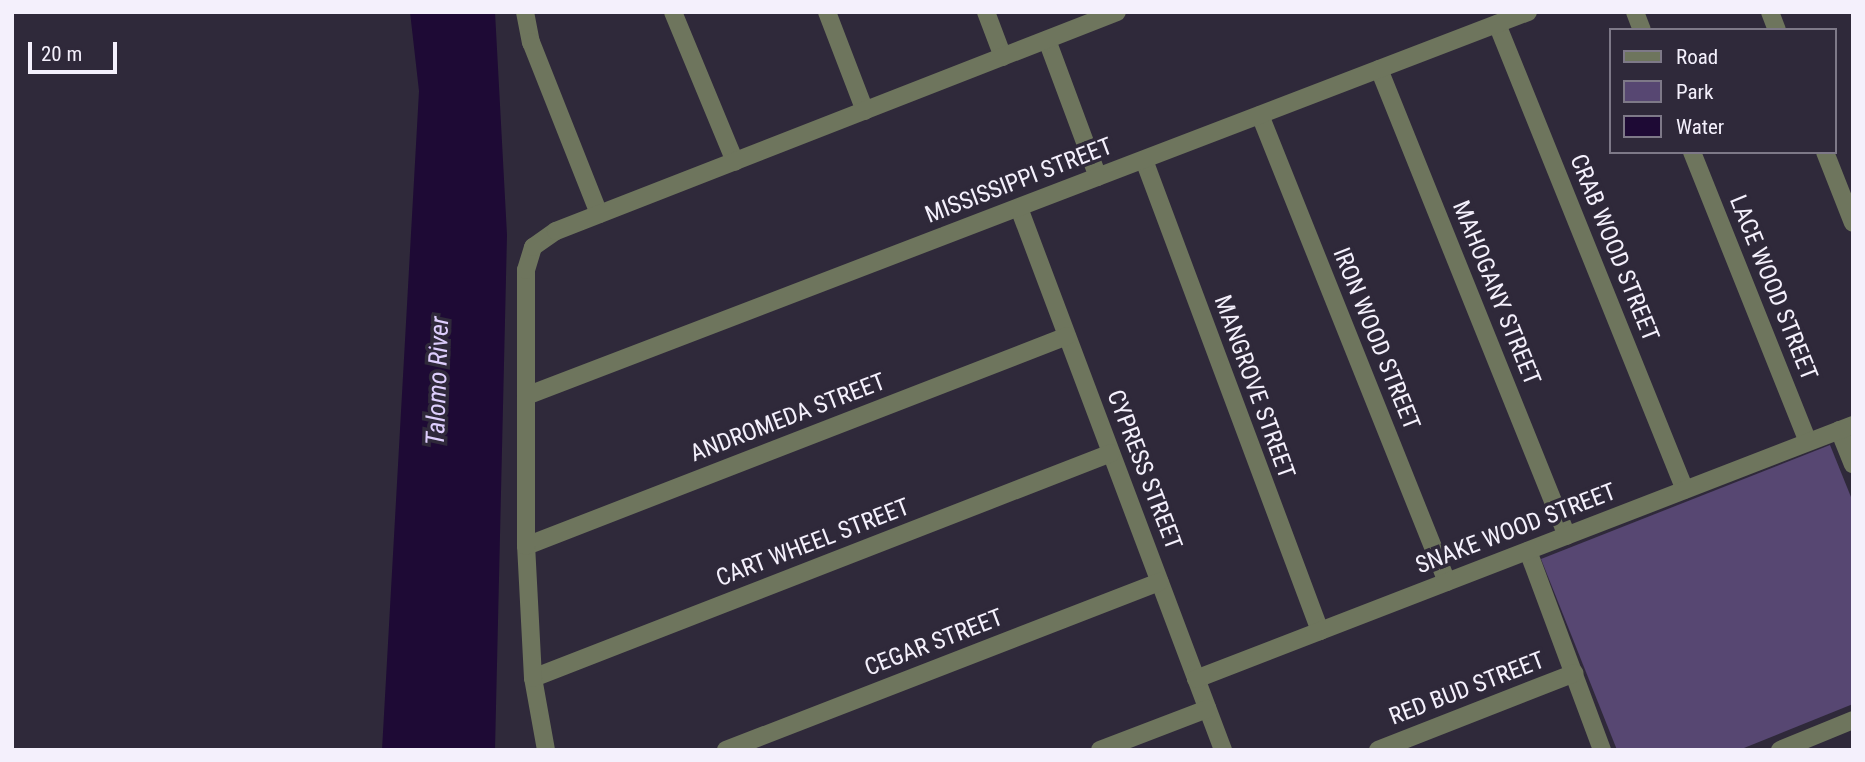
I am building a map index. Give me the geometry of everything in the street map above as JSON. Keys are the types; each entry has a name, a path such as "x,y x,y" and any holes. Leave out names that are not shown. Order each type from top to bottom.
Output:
{"street":[{"path":"525,12 531,42 599,214"},
{"path":"673,12 735,162"},
{"path":"827,12 865,111"},
{"path":"986,12 1003,57"},
{"path":"545,750 533,678 526,546 529,257 543,239 599,214 1116,12"},
{"name":"MISSISSIPPI STREET","path":"526,396 1528,12"},
{"name":"CRAB WOOD STREET","path":"1497,24 1685,490"},
{"path":"1048,40 1098,177"},
{"name":"MAHOGANY STREET","path":"1379,69 1567,536"},
{"name":"IRON WOOD STREET","path":"1260,115 1447,582"},
{"name":"LACE WOOD STREET","path":"1693,154 1808,442"},
{"path":"1826,154 1853,223"},
{"name":"MANGROVE STREET","path":"1144,160 1320,631"},
{"name":"CYPRESS STREET","path":"1019,208 1223,750"},
{"name":"ANDROMEDA STREET","path":"526,546 1067,336"},
{"path":"1846,428 1853,464"},
{"name":"SNAKE WOOD STREET","path":"1196,679 1846,428"},
{"name":"CART WHEEL STREET","path":"533,678 1111,453"},
{"path":"1528,551 1602,750"},
{"name":"CEGAR STREET","path":"726,750 1160,582"},
{"name":"RED BUD STREET","path":"1378,750 1574,673"},
{"path":"1100,750 1207,709"},
{"path":"1787,749 1853,720"}],"green space":[{"path":"1830,445 1853,502 1853,704 1739,750 1617,750 1541,559"}],"water":[{"name":"Talomo River","path":"410,12 495,12 507,235 495,750 382,750 419,91"}]}
